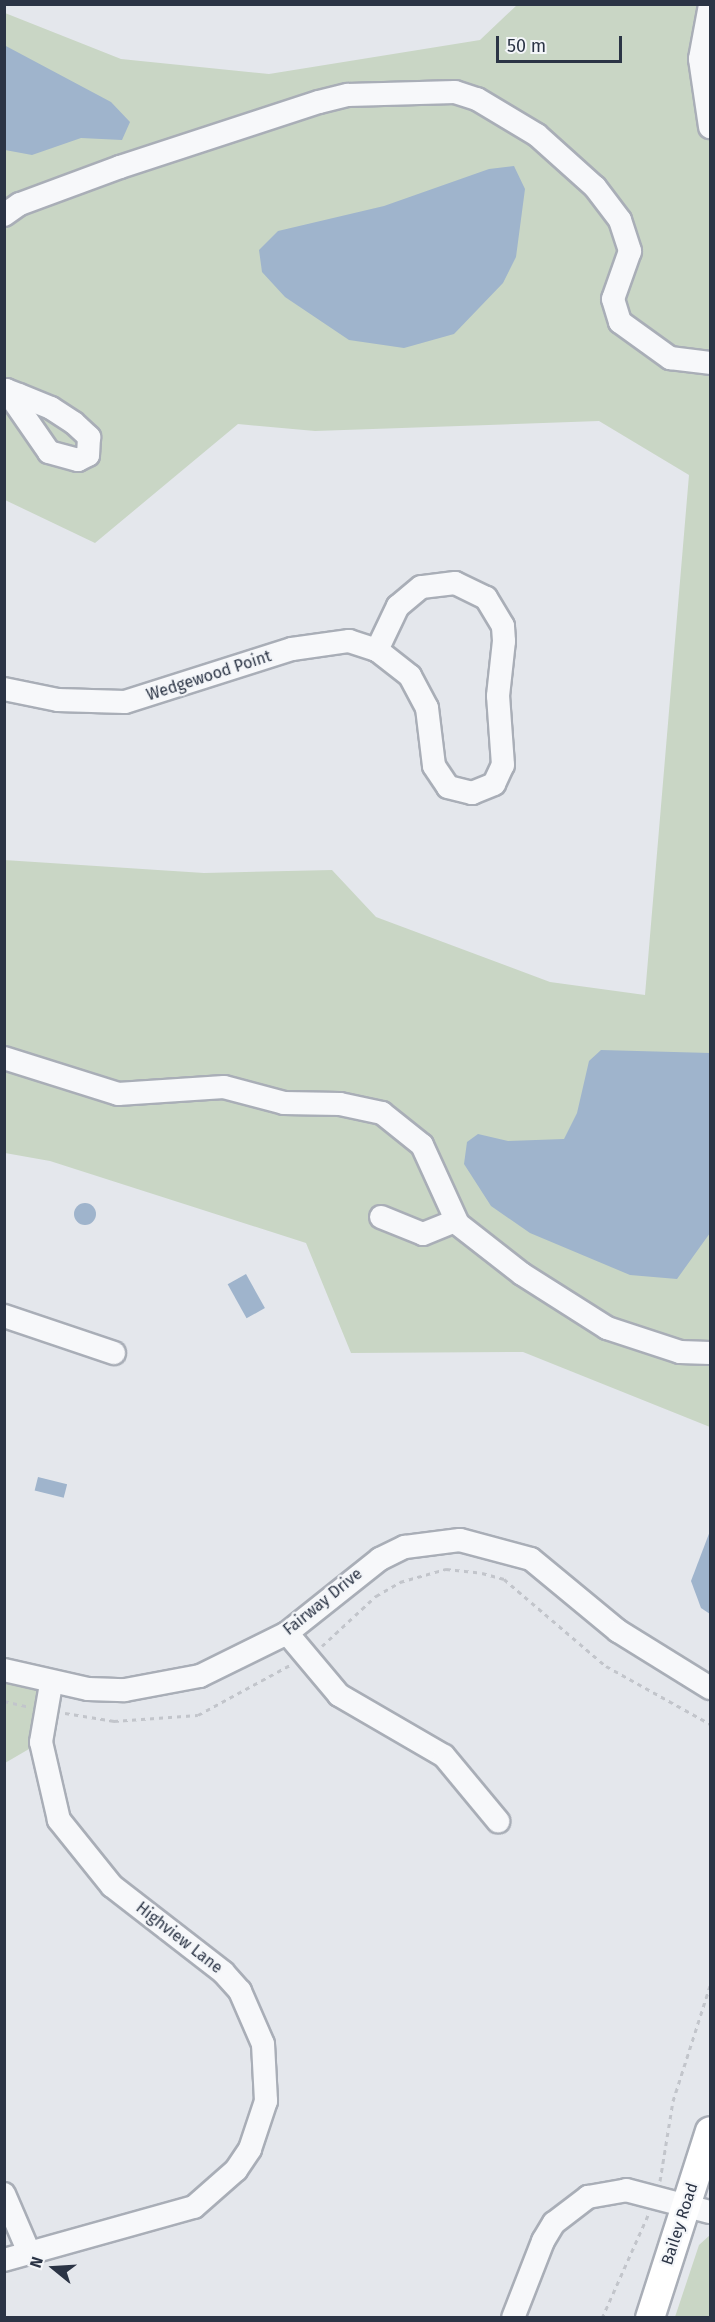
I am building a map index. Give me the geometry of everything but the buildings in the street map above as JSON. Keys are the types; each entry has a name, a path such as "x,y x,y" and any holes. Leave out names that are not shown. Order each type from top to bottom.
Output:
{"main road":[{"name":"Bailey Road","path":"650,2318 698,2208 711,2131"}],"street":[{"path":"711,5 700,59 711,128"},
{"path":"4,215 20,204 120,167 319,102 348,95 455,92 477,99 537,135 595,187 620,220 630,250 613,299 620,322 670,358 711,363"},
{"name":"Wedgewood Point","path":"4,689 58,700 125,702 311,645 349,641 377,650 410,676 420,692 439,778 448,787 472,793 494,784 503,765 498,696 504,641 503,626 486,598 454,583 421,587 398,606 377,650"},
{"path":"4,1058 110,1093 224,1087 284,1102 340,1104 381,1113 422,1145 456,1221 522,1274 607,1328 680,1352 711,1353"},
{"path":"381,1217 423,1234 456,1221"},
{"path":"4,1316 114,1353"},
{"name":"Fairway Drive","path":"4,1670 51,1684 125,1690 160,1686 231,1665 287,1633 356,1573 388,1555 433,1541 484,1542 555,1574 618,1631 711,1688"},
{"path":"287,1633 339,1695 444,1756 498,1821"},
{"name":"Highview Lane","path":"4,2260 28,2250 194,2207 218,2190 250,2149 267,2084 263,2044 240,1991 97,1872 58,1820 41,1742 51,1684"},
{"path":"513,2318 543,2241 572,2208 588,2197 626,2190 698,2208"},
{"path":"4,2194 28,2250"}],"path":[{"path":"319,1648 376,1596 399,1582 446,1569 482,1573 504,1579 606,1666 711,1724"},
{"path":"64,1713 114,1721 198,1714 289,1666"},
{"path":"4,1701 27,1707"},
{"path":"662,2171 673,2101 711,1986"},
{"path":"603,2318 648,2215"}],"green space":[{"path":"517,5 710,5 710,1427 523,1352 351,1353 306,1243 50,1161 5,1153 4,860 204,873 332,870 376,917 550,982 645,995 689,475 599,421 315,431 238,424 95,543 5,500 5,13 121,59 269,74 480,40"},
{"path":"5,1670 51,1684 41,1742 5,1763"},
{"path":"710,2235 710,2317 675,2317 699,2245"}],"water":[{"path":"4,45 111,102 130,122 122,140 81,138 32,155 5,150"},
{"path":"514,166 525,189 516,257 503,283 454,334 404,348 349,340 285,297 262,272 259,250 278,231 384,206 489,169"},
{"path":"601,1050 710,1053 710,1233 677,1279 630,1275 530,1233 491,1206 464,1164 467,1142 478,1134 508,1141 564,1139 577,1113 589,1061"},
{"path":"85,1203 93,1206 96,1214 93,1222 85,1225 77,1222 74,1214 77,1206"},
{"path":"246,1274 265,1308 247,1318 228,1284"},
{"path":"38,1477 67,1484 64,1498 35,1491"},
{"path":"710,1531 710,1614 701,1608 691,1581"}]}
